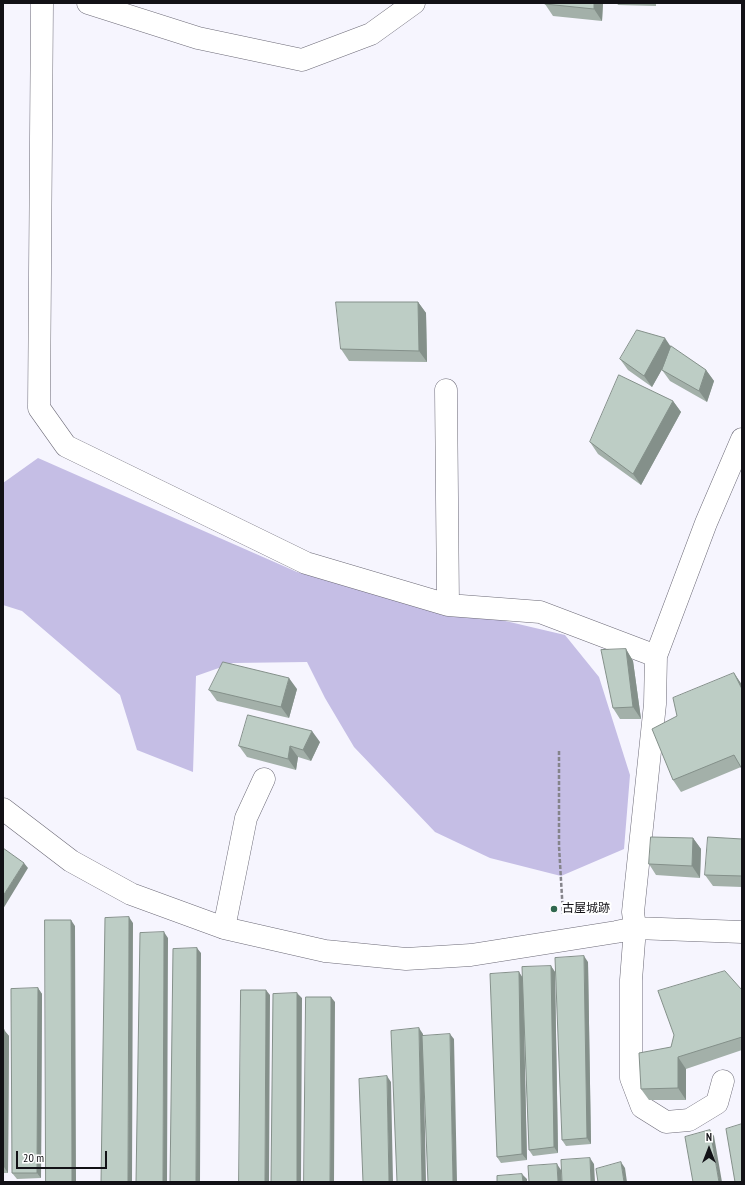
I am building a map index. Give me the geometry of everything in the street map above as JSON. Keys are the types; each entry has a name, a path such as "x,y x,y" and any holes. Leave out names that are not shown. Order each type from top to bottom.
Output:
{"street":[{"path":"42,3 39,408 66,446 306,563 448,605 540,612 656,656"},
{"path":"88,3 198,38 302,60 371,34 412,3"},
{"path":"446,390 448,605"},
{"path":"723,1081 717,1103 689,1120 666,1122 642,1107 630,1078 630,980 635,928 633,912 655,704 656,656 706,524 742,439"},
{"path":"224,928 246,818 264,779"},
{"path":"3,809 71,861 131,894 224,928 325,951 406,959 471,955 635,928 742,932"}],"path":[{"path":"559,751 559,846 565,940"}],"shaded area":[{"path":"38,458 297,572 565,635 599,677 630,775 624,849 561,876 490,858 435,832 354,747 325,698 307,662 233,663 196,676 193,772 137,750 120,695 22,611 3,605 3,483"}],"building":[{"path":"594,3 594,9 545,4"},
{"path":"336,302 418,302 419,351 341,349"},
{"path":"637,330 665,338 644,376 620,359"},
{"path":"671,346 706,370 699,391 662,370"},
{"path":"619,375 673,401 633,474 590,442"},
{"path":"626,649 633,707 613,708 601,650"},
{"path":"223,662 289,678 281,707 209,690"},
{"path":"734,673 742,689 742,769 734,755 673,780 652,729 677,716 673,698"},
{"path":"248,715 312,731 303,750 290,746 288,759 239,746"},
{"path":"651,837 693,838 692,866 649,864"},
{"path":"708,837 742,839 742,876 705,875"},
{"path":"3,848 24,863 3,896"},
{"path":"129,917 128,1182 101,1182 105,918"},
{"path":"45,920 71,920 72,1182 46,1182"},
{"path":"164,932 163,1182 136,1182 140,933"},
{"path":"197,948 196,1182 170,1182 173,949"},
{"path":"584,956 587,1138 562,1140 555,958"},
{"path":"551,966 554,1147 529,1150 522,967"},
{"path":"725,971 741,989 742,988 742,1037 678,1057 678,1088 641,1089 639,1053 671,1047 674,1035 658,991"},
{"path":"519,972 522,1154 497,1157 490,974"},
{"path":"38,988 37,1173 12,1173 11,989"},
{"path":"241,990 266,990 265,1182 239,1182"},
{"path":"297,993 297,1182 271,1182 273,994"},
{"path":"306,997 331,997 330,1182 304,1182"},
{"path":"419,1028 422,1182 397,1182 391,1031"},
{"path":"4,1030 4,1167 3,1167 3,1031"},
{"path":"450,1034 453,1182 428,1182 422,1036"},
{"path":"387,1076 389,1182 363,1182 359,1079"},
{"path":"742,1124 742,1182 735,1182 726,1129"},
{"path":"710,1130 719,1182 693,1182 685,1137"},
{"path":"590,1158 591,1182 562,1182 561,1160"},
{"path":"621,1162 624,1182 598,1182 596,1169"},
{"path":"557,1164 558,1182 529,1182 528,1166"},
{"path":"522,1174 523,1182 497,1182 497,1176"}],"place":[{"name":"古屋城跡","path":"554,909"}]}
